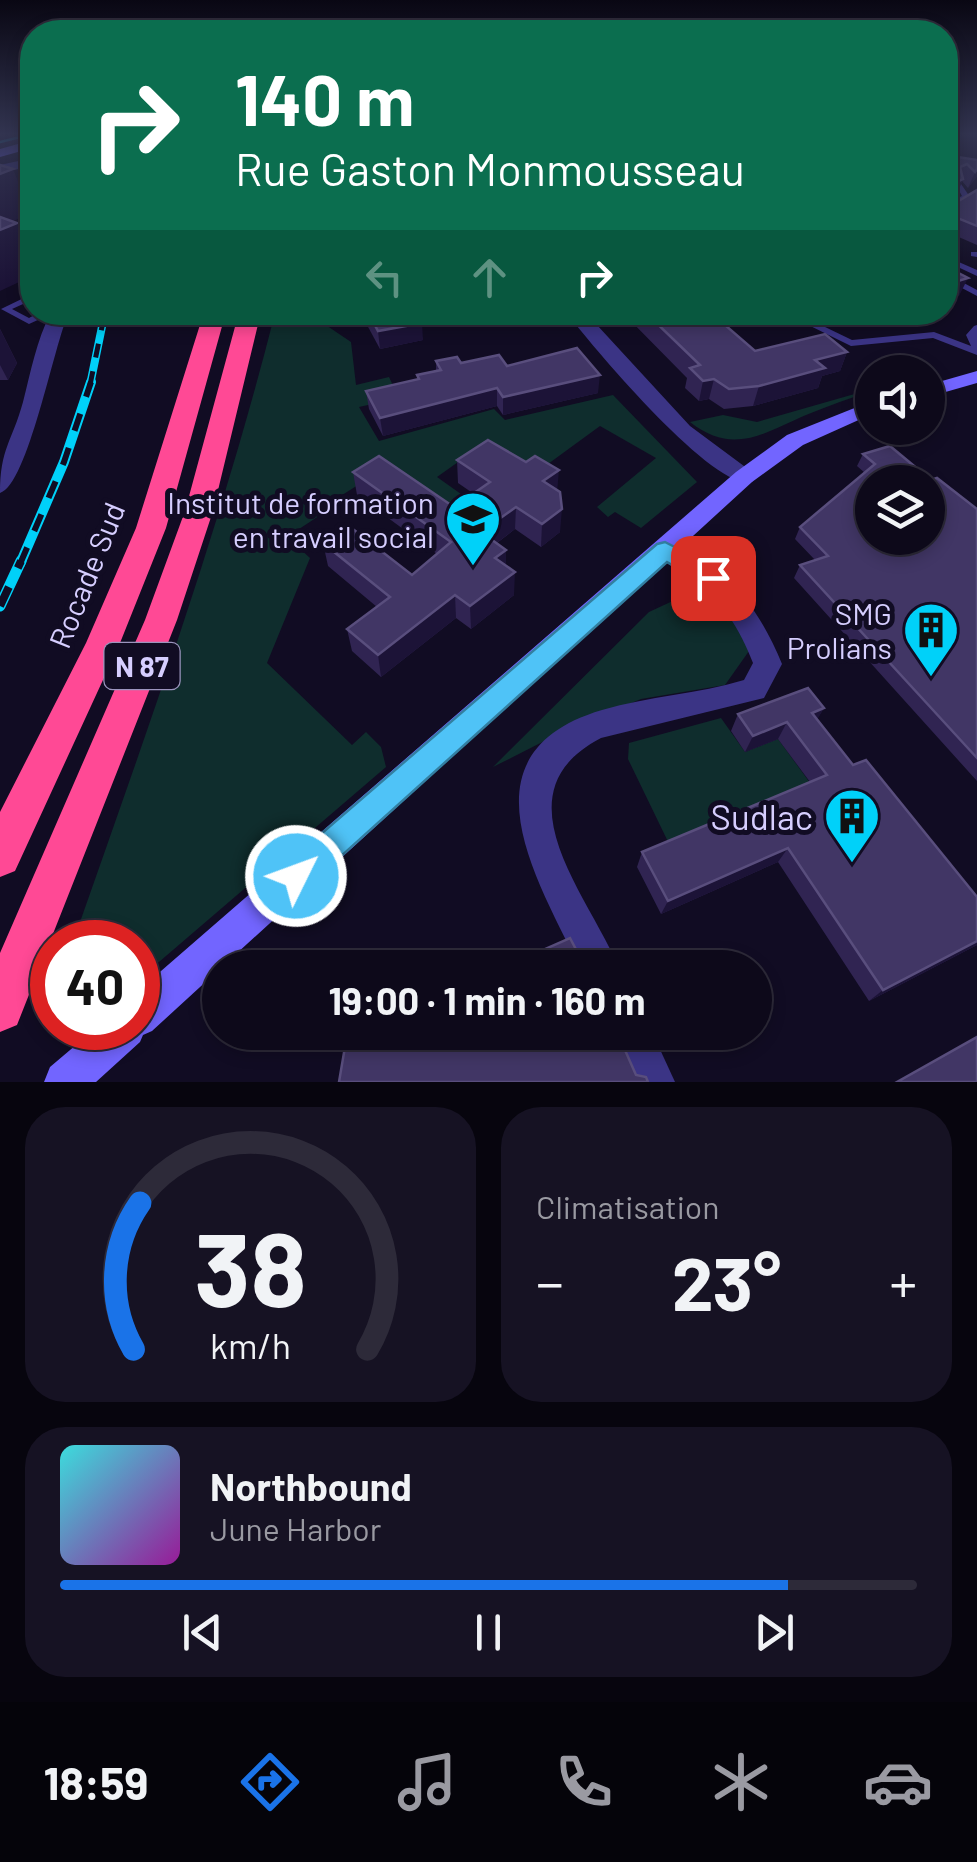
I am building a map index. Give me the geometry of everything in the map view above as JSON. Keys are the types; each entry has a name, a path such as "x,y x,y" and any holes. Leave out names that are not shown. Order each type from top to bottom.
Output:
{"highway":[{"name":"Rocade Sud","path":"2,852 103,643 151,528 211,325"},
{"name":"N 87","path":"0,1008 167,602 200,511 247,325"}],"street":[{"path":"0,486 32,407 46,338 53,325"},
{"path":"587,325 682,431 744,477"},
{"path":"945,387 977,378"},
{"path":"160,998 744,477 794,440 855,425"},
{"path":"592,950 545,851 534,804 542,770 566,740 600,724 718,701 754,688 768,664 754,625 725,573 665,550"},
{"path":"65,1082 101,1050"},
{"path":"639,1050 654,1082"}],"lane":[{"path":"958,201 966,197 959,185"},
{"path":"20,302 5,309 20,316"},
{"path":"813,325 851,343 934,335 977,351"},
{"path":"977,328 971,335 977,351"}],"green space":[{"path":"272,325 326,325 351,342 356,385 389,377 399,398 359,407 379,441 494,409 505,420 613,395 697,482 641,528 615,512 608,517 597,507 656,458 600,426 537,472 482,445 437,477 482,509 465,518 377,473 287,537 310,558 267,663 352,745 366,732 381,747 386,767 160,961 160,920 81,920 155,708 231,472"},
{"path":"855,394 748,438 720,438 690,422 723,415 757,422"},
{"path":"703,594 735,614 749,651 725,685 641,699 564,731 493,767 649,612 677,599"},
{"path":"721,718 745,752 778,739 816,791 673,852 628,759 629,743"}],"building":[{"path":"977,190 977,226 958,218 958,201"},
{"path":"0,217 17,223 0,230"},
{"path":"375,325 411,325 378,331"},
{"path":"658,325 725,325 755,351 825,334 847,352 815,360 825,368 759,386 729,389 714,379 703,381 690,368 700,365"},
{"path":"577,348 600,375 503,397 497,388 380,418 366,391 441,370 436,361 457,357 461,363 499,355 507,366"},
{"path":"488,440 526,462 535,456 559,470 543,481 560,492 562,509 542,524 516,507 481,532 506,550 495,558 515,572 470,606 455,595 378,655 347,629 390,597 323,543 349,526 412,575 451,542 353,472 379,456 454,507 490,482 457,460"},
{"name":"SMG Prolians","path":"890,446 913,465 874,465 863,454"},
{"name":"SMG Prolians","path":"855,481 855,555 945,555 945,484 977,509 977,758 800,565 828,556 800,527"},
{"name":"Sudlac","path":"808,688 824,708 812,713 853,765 866,760 977,897 977,941 883,990 788,848 668,901 642,852 827,775 787,722 753,736 738,714"},
{"path":"570,938 576,950 543,950"},
{"path":"977,1037 977,1082 897,1082"},
{"path":"344,1050 625,1050 636,1075 646,1077 648,1082 339,1082"}],"railway":[{"path":"90,385 102,325"},
{"path":"20,564 64,462 90,385"},
{"path":"0,606 21,561"}],"place":[{"name":"Institut de formation en travail social","path":"473,568"},
{"name":"SMG Prolians","path":"931,679"},
{"name":"Sudlac","path":"852,865"}],"route":[{"path":"296,876 665,550 713,578"}]}
